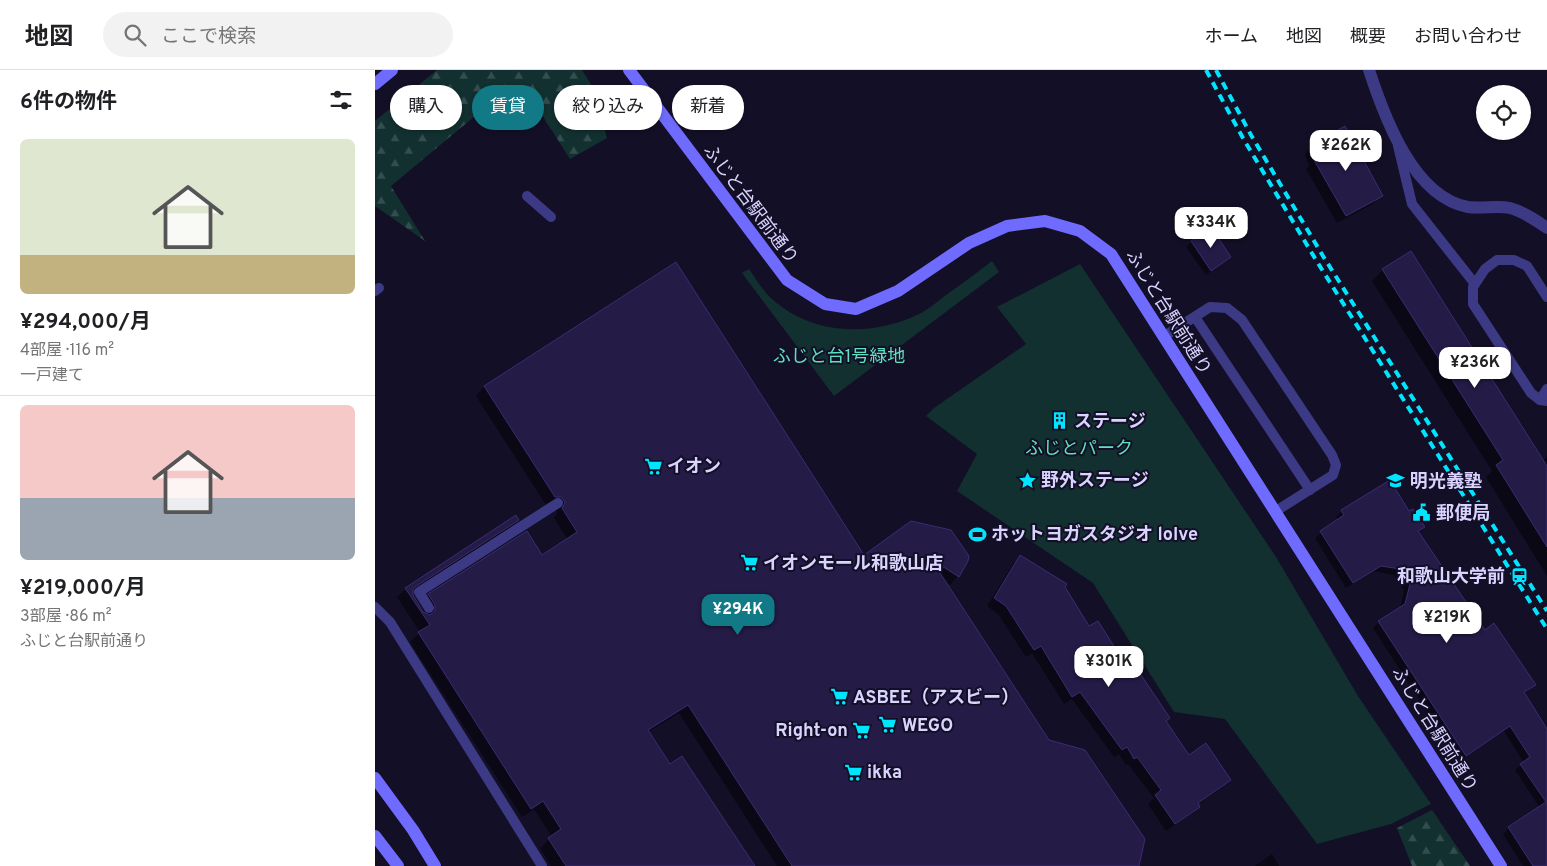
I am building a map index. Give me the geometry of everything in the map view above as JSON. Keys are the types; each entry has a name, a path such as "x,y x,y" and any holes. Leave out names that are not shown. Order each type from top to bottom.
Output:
{"street":[{"path":"375,84 392,70"},
{"name":"ふじと台駅前通り","path":"629,70 787,280 825,304 856,309 898,291 977,240 1007,226 1045,222 1079,231 1111,254 1501,866"},
{"path":"1369,70 1380,104 1396,140 1416,172 1435,190 1455,203 1469,207 1509,208 1532,218 1547,228"},
{"path":"375,778 413,830 435,866"},
{"path":"375,836 398,866"}],"lane":[{"path":"1396,140 1412,204 1475,284"},
{"path":"527,196 551,217"},
{"path":"1547,297 1527,266 1515,260 1497,260 1485,269 1473,287 1473,304 1531,393 1544,401 1547,389"},
{"path":"1163,337 1210,308 1227,308 1242,320 1332,455 1336,465 1333,475 1276,511"},
{"path":"1195,317 1310,490"},
{"path":"429,608 419,592 558,503"},
{"path":"375,607 389,622 542,866"}],"green space":[{"path":"437,70 582,70 591,85 554,85 554,130 605,130 607,138 570,159 544,118 544,85 472,85 472,118 462,127 462,85 419,85"},
{"path":"390,109 390,130 458,130 391,186 425,241 375,206 375,121"},
{"name":"ふじと台1号緑地","path":"992,261 999,272 834,396 742,273 749,269 772,299 788,311 806,320 844,329 864,329 903,321 921,313"},
{"name":"ふじとパーク","path":"1080,264 1276,557 1358,696 1431,804 1391,824 1317,844 1225,719 1174,712 1093,583 957,491 977,454 926,416 934,408 1026,344 997,307"},
{"path":"1432,810 1470,866 1412,866 1397,828"}],"building":[{"path":"1345,126 1383,196 1346,216 1314,160 1317,158 1312,145"},
{"path":"1211,227 1231,257 1211,271 1191,241"},
{"path":"1411,251 1547,466 1547,547 1496,465 1503,460 1382,269"},
{"name":"イオンモール和歌山店","path":"676,262 864,555 911,521 951,530 969,556 959,577 931,559 1049,740 1085,750 1145,839 1139,866 792,866 688,705 648,730 670,764 682,756 755,866 566,866 548,838 561,829 543,801 531,809 418,632 430,625 405,588 516,515 519,520 413,589 413,595 423,612 430,615 435,611 435,605 428,594 527,531 542,555 577,532 562,508 565,503 563,499 555,497 484,386"},
{"path":"1390,480 1409,511 1413,509 1425,527 1418,531 1485,630 1494,623 1536,685 1524,692 1547,729 1547,866 1533,866 1508,827 1546,802 1520,764 1530,757 1510,726 1466,756 1378,621 1405,604 1410,584 1400,569 1381,566 1353,583 1320,531 1344,515 1341,510"},
{"path":"1020,555 1067,584 1065,587 1089,626 1098,621 1131,673 1137,669 1170,718 1166,721 1189,755 1206,743 1231,780 1198,803 1200,807 1175,824 1155,795 1161,790 1137,757 1134,759 1127,747 1122,750 1080,692 1072,697 1041,646 1034,650 1006,606 994,598"}],"railway":[{"path":"1206,70 1244,140 1316,260 1547,629"},
{"path":"1216,70 1251,135 1323,256 1547,611"}],"place":[{"name":"ステージ","path":"1060,421"},
{"name":"イオン","path":"653,466"},
{"name":"野外ステージ","path":"1027,480"},
{"name":"明光義塾","path":"1396,481"},
{"name":"郵便局","path":"1422,513"},
{"name":"ホットヨガスタジオ loIve","path":"977,534"},
{"name":"イオンモール和歌山店","path":"749,563"},
{"name":"和歌山大学前","path":"1519,576"},
{"name":"ASBEE（アスビー）","path":"839,697"},
{"name":"WEGO","path":"888,725"},
{"name":"Right-on","path":"862,730"},
{"name":"ikka","path":"853,772"}]}
